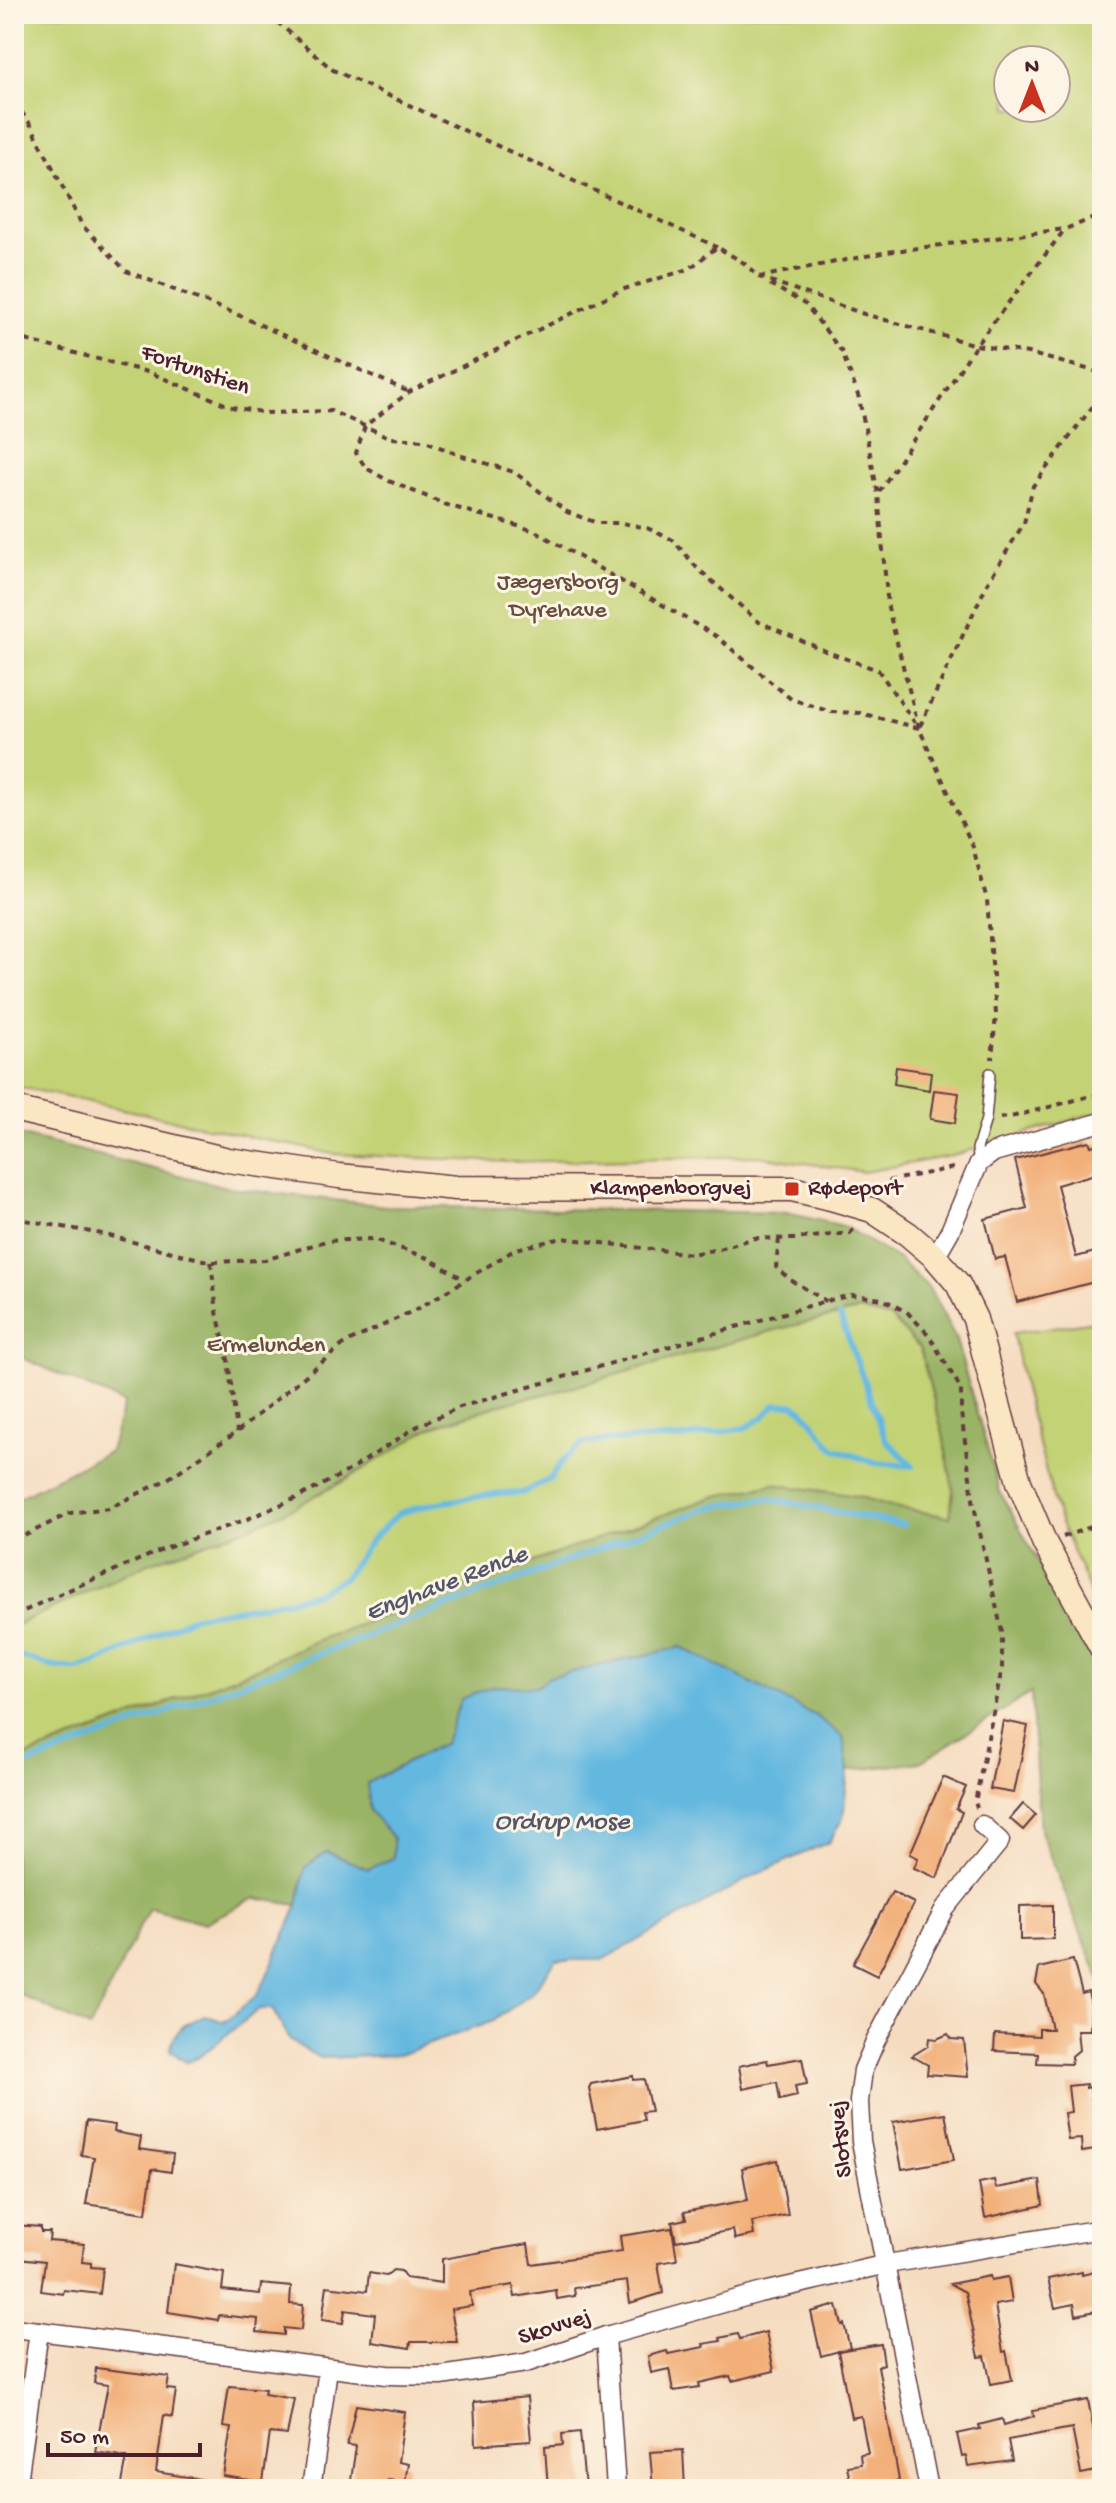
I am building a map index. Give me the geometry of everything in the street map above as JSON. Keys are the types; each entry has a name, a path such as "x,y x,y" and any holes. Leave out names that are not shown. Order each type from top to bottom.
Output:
{"street":[{"name":"Klampenborgvej","path":"14,1109 228,1160 339,1176 456,1188 792,1189 872,1210 935,1257 958,1284 975,1319 1019,1482 1045,1544 1102,1648"},
{"path":"935,1257 950,1231 979,1163 994,1152 1102,1122"},
{"name":"Slotsvej","path":"929,2489 861,2141 859,2101 863,2070 876,2040 945,1909 1000,1841 982,1825"},
{"name":"Skovvej","path":"14,2328 328,2369 441,2376 526,2363 606,2336 759,2293 887,2264 1102,2229"},
{"path":"17,2489 39,2331"},
{"path":"606,2336 616,2489"},
{"path":"311,2489 328,2369"}],"lane":[{"path":"979,1163 977,1149 986,1119 990,1073"}],"path":[{"path":"268,14 333,70 717,247 806,305 842,352 859,398 878,494 888,608 919,728 973,847 987,900 996,1014 990,1073"},
{"path":"14,102 31,125 82,225 126,271 236,314 409,392"},
{"path":"759,277 887,252 1065,229 1102,215"},
{"path":"878,494 976,345 1065,229"},
{"path":"717,247 689,269 621,290 409,392 365,426 356,453 366,468 389,481 447,505 535,531 716,636 791,699 831,712 860,713 919,728"},
{"path":"759,277 864,314 976,345 1028,353 1102,373"},
{"name":"Fortunstien","path":"14,337 151,373 232,407 267,413 331,411 391,438 423,440 514,472 567,512 597,523 622,523 647,528 673,540 697,568 759,622 878,670 919,728"},
{"path":"919,728 988,582 1024,523 1033,486 1096,402 1102,389"},
{"path":"986,1119 1015,1116 1102,1093"},
{"path":"14,1541 70,1513 109,1508 166,1480 237,1432 344,1344 419,1308 516,1249 562,1238 691,1254 754,1238 850,1233 872,1210 888,1181 979,1163"},
{"path":"14,1218 102,1234 211,1262 265,1260 326,1241 374,1239 428,1258 465,1280"},
{"path":"779,1239 776,1267 789,1279 826,1301"},
{"path":"211,1262 237,1432"},
{"path":"14,1616 164,1549 301,1496 350,1470 418,1426 460,1407 826,1301 852,1295 883,1299 908,1313 928,1334 961,1389 961,1413 974,1506 1002,1632 1002,1668 975,1802 982,1825"},
{"path":"1045,1544 1102,1523"}],"green space":[{"name":"Jægersborg Dyrehave","path":"14,14 1102,14 1102,1111 951,1156 864,1172 758,1156 507,1162 333,1154 14,1086"},
{"name":"Ermelunden","path":"14,1134 230,1188 385,1206 787,1213 843,1226 898,1259 929,1288 955,1337 1000,1492 1102,1674 1102,1985 1040,1831 1031,1693 920,1762 848,1771 843,1737 681,1647 549,1677 536,1687 461,1699 445,1743 367,1783 370,1811 393,1838 394,1858 368,1870 305,1867 298,1905 254,1898 205,1923 149,1908 90,2028 14,1992 14,1761 250,1671 317,1640 713,1497 773,1484 857,1496 894,1507 950,1517 953,1490 943,1434 920,1349 891,1318 859,1310 505,1403 429,1428 295,1507 245,1529 146,1564 14,1626 14,1500 110,1451 124,1403 14,1354"},
{"path":"859,1310 891,1318 920,1349 943,1434 953,1490 950,1518 857,1496 773,1484 713,1497 317,1640 250,1671 14,1761 14,1626 146,1564 245,1529 339,1484 429,1428 505,1403"},
{"path":"1102,1320 1102,1621 1058,1516 1024,1389 1013,1333"}],"water":[{"name":"Ordrup Mose","path":"681,1647 816,1716 843,1737 848,1771 843,1818 829,1842 755,1875 602,1960 556,1960 532,1993 493,2021 399,2055 320,2058 292,2042 272,2009 259,2009 199,2057 186,2062 170,2050 178,2031 187,2024 205,2015 224,2022 257,1995 298,1905 305,1867 327,1852 368,1869 393,1858 393,1838 370,1811 367,1783 445,1743 461,1699 493,1686 536,1687 549,1677"}],"building":[{"path":"896,1067 931,1072 929,1090 894,1084"},
{"path":"934,1090 959,1093 955,1123 930,1119"},
{"path":"1089,1141 1091,1146 1102,1143 1102,1172 1057,1185 1076,1257 1095,1252 1102,1280 1017,1302 1005,1257 995,1259 985,1219 1027,1208 1015,1160"},
{"path":"1003,1721 1028,1726 1014,1793 990,1789"},
{"path":"943,1777 966,1787 956,1809 962,1812 937,1878 914,1868 918,1858 910,1854"},
{"path":"1023,1804 1036,1815 1023,1830 1010,1819"},
{"path":"892,1892 914,1903 877,1976 853,1964"},
{"path":"1053,1905 1053,1939 1020,1940 1020,1906"},
{"path":"1073,1960 1082,1994 1088,1992 1091,2004 1090,2030 1077,2030 1079,2050 1072,2056 1071,2064 1037,2063 1038,2053 994,2051 995,2034 1039,2036 1039,2029 1052,2029 1044,1994 1036,1984 1039,1968"},
{"path":"948,2034 952,2039 964,2040 968,2077 927,2074 928,2065 912,2056 928,2046 929,2038 937,2039"},
{"path":"802,2058 807,2084 795,2086 797,2096 780,2100 777,2082 743,2089 739,2066 767,2060 768,2064"},
{"path":"633,2076 633,2080 644,2079 651,2111 642,2112 644,2120 597,2129 589,2088 591,2084"},
{"path":"1086,2084 1086,2088 1090,2087 1093,2110 1101,2109 1102,2149 1082,2152 1081,2139 1068,2140 1064,2113 1071,2112 1068,2086"},
{"path":"945,2113 954,2160 902,2169 893,2122"},
{"path":"86,2121 115,2125 114,2132 141,2137 139,2149 173,2154 171,2172 152,2169 146,2213 86,2204 94,2157 81,2155"},
{"path":"778,2160 788,2215 752,2222 754,2235 735,2239 733,2230 676,2241 672,2222 686,2219 684,2212 748,2200 742,2168"},
{"path":"994,2180 996,2188 1040,2180 1043,2205 985,2218 979,2183"},
{"path":"14,2225 41,2227 41,2232 50,2232 49,2241 84,2244 82,2262 103,2268 100,2294 41,2291 45,2261 19,2258 19,2254 14,2254"},
{"path":"672,2228 677,2260 658,2263 663,2293 630,2303 627,2281 574,2288 575,2296 557,2299 556,2290 515,2297 513,2285 470,2292 472,2306 451,2309 457,2342 411,2342 410,2348 372,2342 375,2314 345,2310 343,2323 322,2320 327,2286 367,2291 369,2273 386,2276 393,2270 401,2271 406,2278 442,2283 442,2259 528,2244 531,2264 622,2251 620,2236"},
{"path":"174,2264 224,2273 222,2290 260,2294 261,2284 291,2287 290,2304 303,2305 301,2330 284,2328 284,2335 257,2332 258,2319 219,2315 218,2320 168,2312"},
{"path":"1102,2270 1102,2295 1098,2296 1101,2310 1076,2315 1074,2304 1055,2308 1048,2279"},
{"path":"990,2276 991,2280 1008,2277 1012,2302 995,2305 1003,2352 1006,2351 1012,2380 991,2384 985,2356 979,2357 965,2292 950,2284"},
{"path":"837,2305 850,2348 821,2356 811,2312"},
{"path":"766,2332 774,2371 732,2381 730,2376 699,2383 700,2387 673,2391 669,2369 651,2373 648,2356 704,2347 703,2344 738,2334 740,2339"},
{"path":"881,2344 884,2364 878,2366 899,2480 896,2481 898,2489 867,2489 866,2484 851,2486 847,2466 861,2464 860,2454 868,2453 861,2416 851,2418 838,2351"},
{"path":"96,2368 169,2377 167,2389 176,2390 172,2417 164,2415 156,2472 206,2480 205,2489 121,2489 127,2457 95,2452 108,2385 94,2383"},
{"path":"229,2386 265,2389 264,2394 294,2399 287,2435 270,2433 263,2482 223,2476 231,2428 223,2427"},
{"path":"527,2397 531,2441 476,2445 474,2402"},
{"path":"1088,2400 1101,2470 1081,2474 1072,2428 1008,2440 1012,2461 968,2467 966,2456 962,2457 957,2434 980,2429 979,2425 1002,2419 1004,2425 1034,2416 1033,2410"},
{"path":"356,2405 405,2412 398,2462 408,2464 405,2482 388,2480 387,2489 350,2487 356,2446 347,2445"},
{"path":"580,2432 585,2488 548,2489 545,2447 563,2445 562,2434"},
{"path":"683,2450 685,2489 653,2489 650,2452"}],"waterway":[{"path":"840,1316 886,1440 912,1465"},
{"path":"14,1654 49,1666 76,1669 100,1661 195,1616 286,1601 319,1592 344,1578 372,1539 399,1513 432,1504 494,1494 522,1493 550,1479 564,1459 583,1443 681,1438 745,1428 762,1418 775,1405 793,1404 803,1410 833,1448 875,1463 913,1466"},
{"name":"Enghave Rende","path":"14,1769 710,1507 766,1498 903,1525"}],"place":[{"name":"Rødeport","path":"792,1189"}]}
